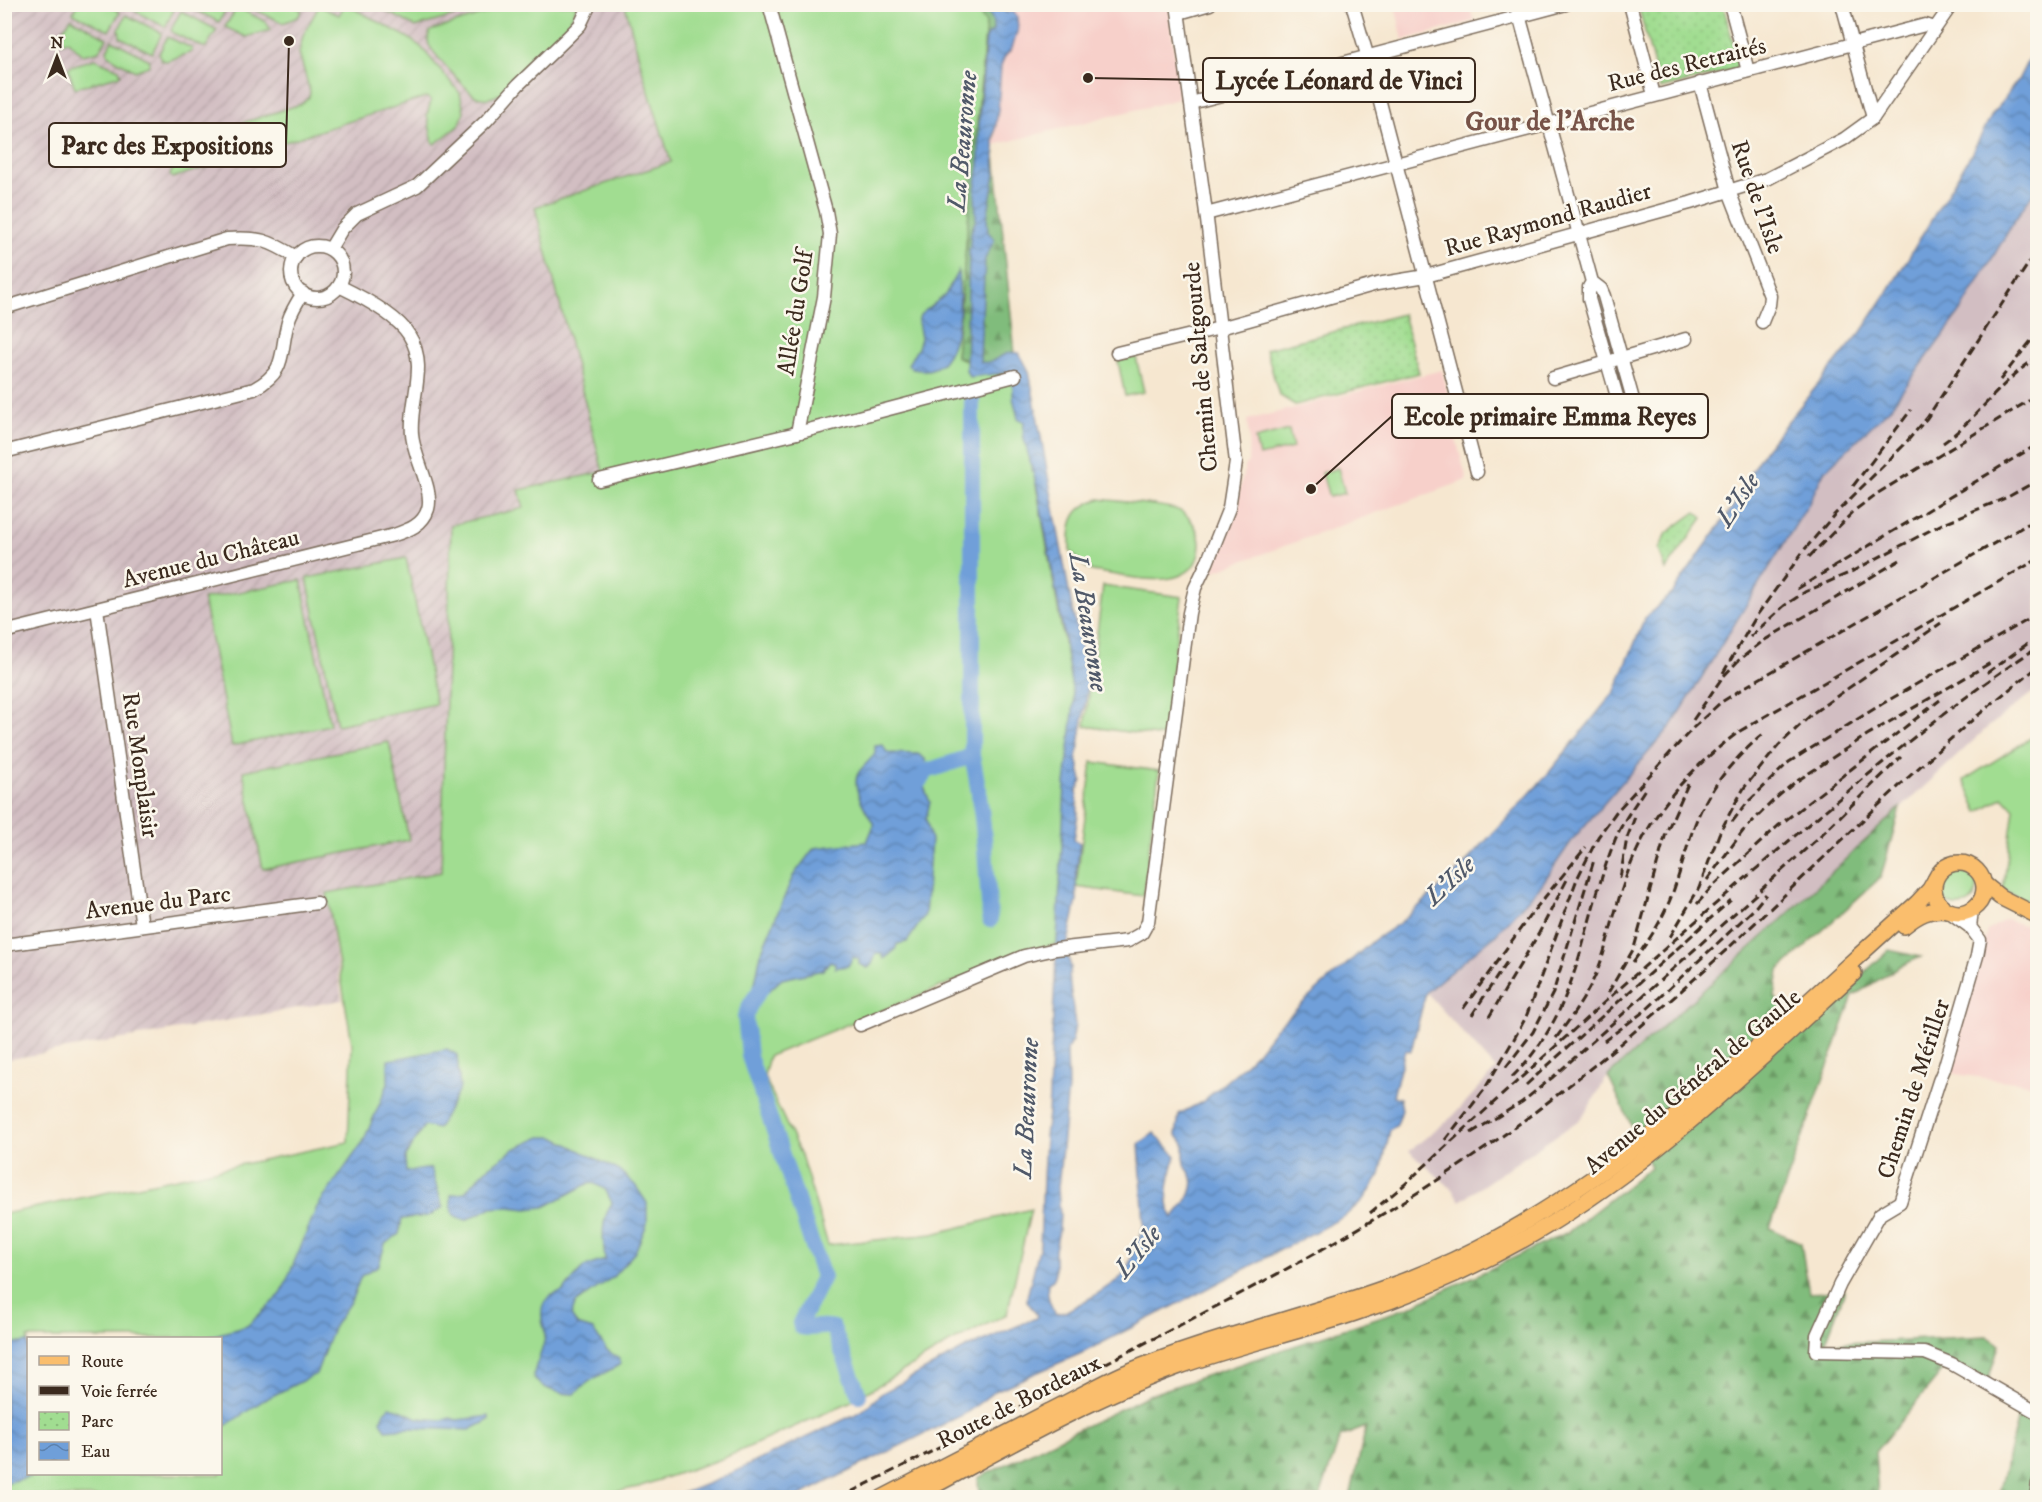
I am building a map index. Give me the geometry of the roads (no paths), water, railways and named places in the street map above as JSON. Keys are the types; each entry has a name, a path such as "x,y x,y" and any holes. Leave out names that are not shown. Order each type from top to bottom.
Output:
{"main road":[{"name":"Avenue du Général de Gaulle","path":"1180,1360 1408,1280 1471,1252 1561,1200 1627,1155 1712,1085 1917,903 1944,868 1950,864 1963,863 1975,868 1984,884 2000,897 2037,916"},
{"path":"1935,880 1935,898 1948,911"},
{"path":"1975,907 1983,897 1984,884"},
{"name":"Avenue du Général de Gaulle","path":"1180,1360 1357,1313 1420,1289 1535,1233 1611,1184 1698,1114 1917,916 1929,910 1965,913 1975,907 1990,906 2037,916"},
{"name":"Route de Bordeaux","path":"882,1497 1124,1373 1180,1360"},
{"name":"Route de Bordeaux","path":"911,1497 1180,1360"}],"street":[{"path":"486,121 518,85 580,25 590,4"},
{"path":"330,249 342,230 357,214 417,186 508,103 581,36 590,23 597,4"},
{"name":"Allée du Golf","path":"769,4 826,211 830,234 824,297 797,433"},
{"path":"1178,9 1210,4"},
{"path":"1352,4 1477,472"},
{"path":"1191,104 1367,57 1518,11 1566,4"},
{"path":"1630,4 1654,95"},
{"path":"1730,4 1748,71"},
{"path":"1842,4 1873,117"},
{"name":"Rue Raymond Raudier","path":"1117,353 1220,328 1377,284 1426,276 1767,179 1844,139 1873,117 1952,4"},
{"name":"Chemin de Saltgourde","path":"860,1025 1024,956 1056,949 1128,941 1142,933 1148,922 1189,613 1195,588 1228,508 1236,462 1178,9"},
{"path":"1518,11 1592,282 1601,289 1604,296 1634,403 1620,407 1589,301 1588,287 1592,282"},
{"name":"Rue des Retraités","path":"1206,214 1925,25 1935,28"},
{"name":"Rue de l'Isle","path":"1700,83 1729,191 1770,296 1762,322"},
{"path":"4,308 227,240 254,238 272,243 296,257"},
{"path":"315,246 330,249 337,255 343,270 339,286 333,292 319,297 303,293 293,281 291,273 296,257 315,246"},
{"name":"Avenue du Château","path":"4,632 394,535 417,525 424,518 429,497 412,436 411,424 417,382 416,350 409,335 399,323 339,286"},
{"path":"4,452 254,389 268,381 277,369 283,356 288,322 303,293"},
{"path":"1589,301 1594,304 1602,302 1604,296"},
{"path":"1553,378 1686,339"},
{"path":"599,480 797,433 1015,376"},
{"name":"Rue Monplaisir","path":"97,609 142,926"},
{"name":"Avenue du Parc","path":"4,945 317,903"},
{"name":"Chemin de Mériller","path":"1975,907 1970,919 1971,927 1980,940 1977,956 1944,1070 1900,1202 1880,1214 1851,1264 1817,1335 1816,1351 1925,1353 1952,1364 2037,1413"},
{"path":"1948,911 1971,927"},
{"path":"2036,1497 2037,1483"}],"water":[{"name":"L'Isle","path":"977,5 1002,5 1006,13 1013,11 1017,17 1018,29 1012,48 1001,66 994,137 995,174 987,218 988,232 995,239 985,259 980,357 981,362 986,362 1007,354 1019,353 1029,371 1073,613 1088,677 1077,758 1082,781 1077,791 1078,814 1074,840 1080,843 1076,876 1077,901 1066,951 1071,967 1069,977 1075,1025 1072,1041 1067,1049 1068,1088 1058,1188 1060,1215 1055,1250 1055,1276 1047,1287 1049,1299 1056,1314 1065,1312 1094,1296 1119,1279 1127,1269 1144,1225 1139,1144 1154,1133 1176,1156 1168,1195 1168,1204 1173,1218 1188,1198 1193,1181 1184,1161 1184,1143 1176,1135 1179,1114 1202,1102 1237,1072 1258,1051 1275,1029 1306,1000 1374,940 1401,922 1455,874 1546,776 1615,691 1645,618 1673,592 1734,505 1745,481 1766,448 1861,332 1970,156 1992,115 2018,80 2037,42 2037,187 1961,311 1889,409 1824,472 1809,503 1673,724 1573,839 1542,884 1494,936 1426,992 1411,1051 1405,1050 1393,1096 1400,1098 1402,1110 1397,1125 1390,1130 1380,1175 1365,1198 1345,1216 1205,1290 1084,1352 995,1391 966,1413 797,1497 671,1498 719,1479 862,1411 882,1393 964,1349 1036,1318 1037,1315 1027,1301 1027,1297 1040,1245 1065,785 1074,702 1037,487 1023,435 1024,422 1018,418 1013,398 1013,378 1004,373 969,377 966,370 969,255 971,232 976,219 975,190 979,165 979,122 986,36 993,31 990,15"},
{"path":"958,271 959,318 949,353 943,362 932,369 912,369 908,364 921,338 918,322 920,315 945,295"},
{"path":"883,745 887,753 918,754 925,759 927,771 924,787 930,802 926,819 931,840 925,915 907,942 897,944 895,950 884,959 882,954 876,954 868,968 859,964 859,959 853,957 848,966 835,968 835,963 830,961 823,970 782,979 756,1002 751,1003 761,953 793,876 814,848 867,842 874,825 860,799 856,778 875,753 875,746"},
{"path":"447,1049 457,1055 460,1088 438,1129 424,1126 405,1157 406,1172 431,1168 443,1208 428,1216 402,1219 399,1234 385,1244 379,1265 361,1276 352,1299 333,1328 316,1374 264,1400 222,1426 222,1337 208,1337 247,1326 281,1294 317,1207 363,1142 388,1084 388,1060"},
{"path":"541,1137 554,1137 620,1171 635,1185 647,1203 647,1224 635,1252 613,1277 576,1303 571,1315 577,1325 593,1330 606,1349 619,1359 621,1364 591,1381 575,1394 552,1391 533,1378 545,1336 542,1307 546,1300 562,1292 584,1267 605,1260 604,1224 612,1203 605,1189 591,1182 544,1207 490,1208 466,1220 456,1217 451,1209 451,1195 464,1193 485,1170 514,1149"},
{"path":"27,1342 27,1475 37,1475 5,1483 5,1345"},
{"path":"390,1407 418,1418 457,1420 489,1416 489,1420 470,1430 408,1428 386,1430 381,1421 384,1412"}],"waterway":[{"path":"1601,312 1610,344"},
{"name":"La Beauronne","path":"913,789 927,771 972,756 972,395"},
{"name":"La Beauronne","path":"972,756 982,817 990,920"},
{"name":"La Beauronne","path":"763,986 745,1016 749,1056 823,1277 800,1323 801,1327 805,1328 833,1328 859,1395"}],"railway":[{"path":"1723,673 1757,615 1805,549 1834,515 1903,446 1927,418 2038,249"},
{"path":"2000,380 2038,332"},
{"path":"1943,443 2012,377 2038,357"},
{"path":"1809,557 1855,510 1878,493 2038,395"},
{"path":"1853,486 1911,410"},
{"path":"1797,589 2038,444"},
{"path":"1750,637 1784,606 1805,592 1849,573 1944,523 2008,497 2038,480"},
{"path":"1445,1140 1484,1090 1526,1017 1577,879 1598,837 1616,812 1693,728 1720,703 1745,687 2038,518"},
{"path":"1556,1038 1577,1009 1595,977 1625,880 1645,835 1670,796 1702,762 1740,731 2038,559"},
{"path":"1693,720 1722,678 1738,661 1763,641 1900,560"},
{"path":"1732,822 1747,803 1789,762 1882,704 2038,614"},
{"path":"1670,937 1699,888 1719,834 1732,809 1744,788 1779,745 1813,713 1941,623"},
{"path":"1987,673 2038,636"},
{"path":"1370,1213 1404,1185 1644,967 1790,840 1942,715 2038,647"},
{"path":"1707,880 1743,831 1794,783 1867,735 1992,662"},
{"path":"839,1498 1298,1263 1443,1177 1535,1112 1669,1002 1944,745 2038,667"},
{"path":"1697,904 1711,888 1778,826 1940,700"},
{"path":"1633,962 1663,916 1693,830 1706,801 1727,770 1763,734"},
{"path":"1471,1133 1522,1102 1553,1077 1817,839 1901,757"},
{"path":"1608,993 1634,948 1666,833 1688,784"},
{"path":"1512,1077 1535,1051 1566,995 1615,840 1645,789"},
{"path":"1620,878 1627,838 1635,817"},
{"path":"1463,1009 1531,914 1586,847"},
{"path":"1506,1067 1533,1032 1553,993 1594,860"},
{"path":"1489,1017 1539,933 1569,876"},
{"path":"1604,1041 1646,1010 1753,910 1766,894"},
{"path":"1526,1085 1731,900"},
{"path":"1472,1015 1508,960"}],"place":[{"name":"Parc des Expositions","path":"289,41"},
{"name":"Lycée Léonard de Vinci","path":"1088,78"},
{"name":"Ecole primaire Emma Reyes","path":"1311,489"}],"district":[{"name":"Gour de l'Arche","path":"1550,122"}]}
